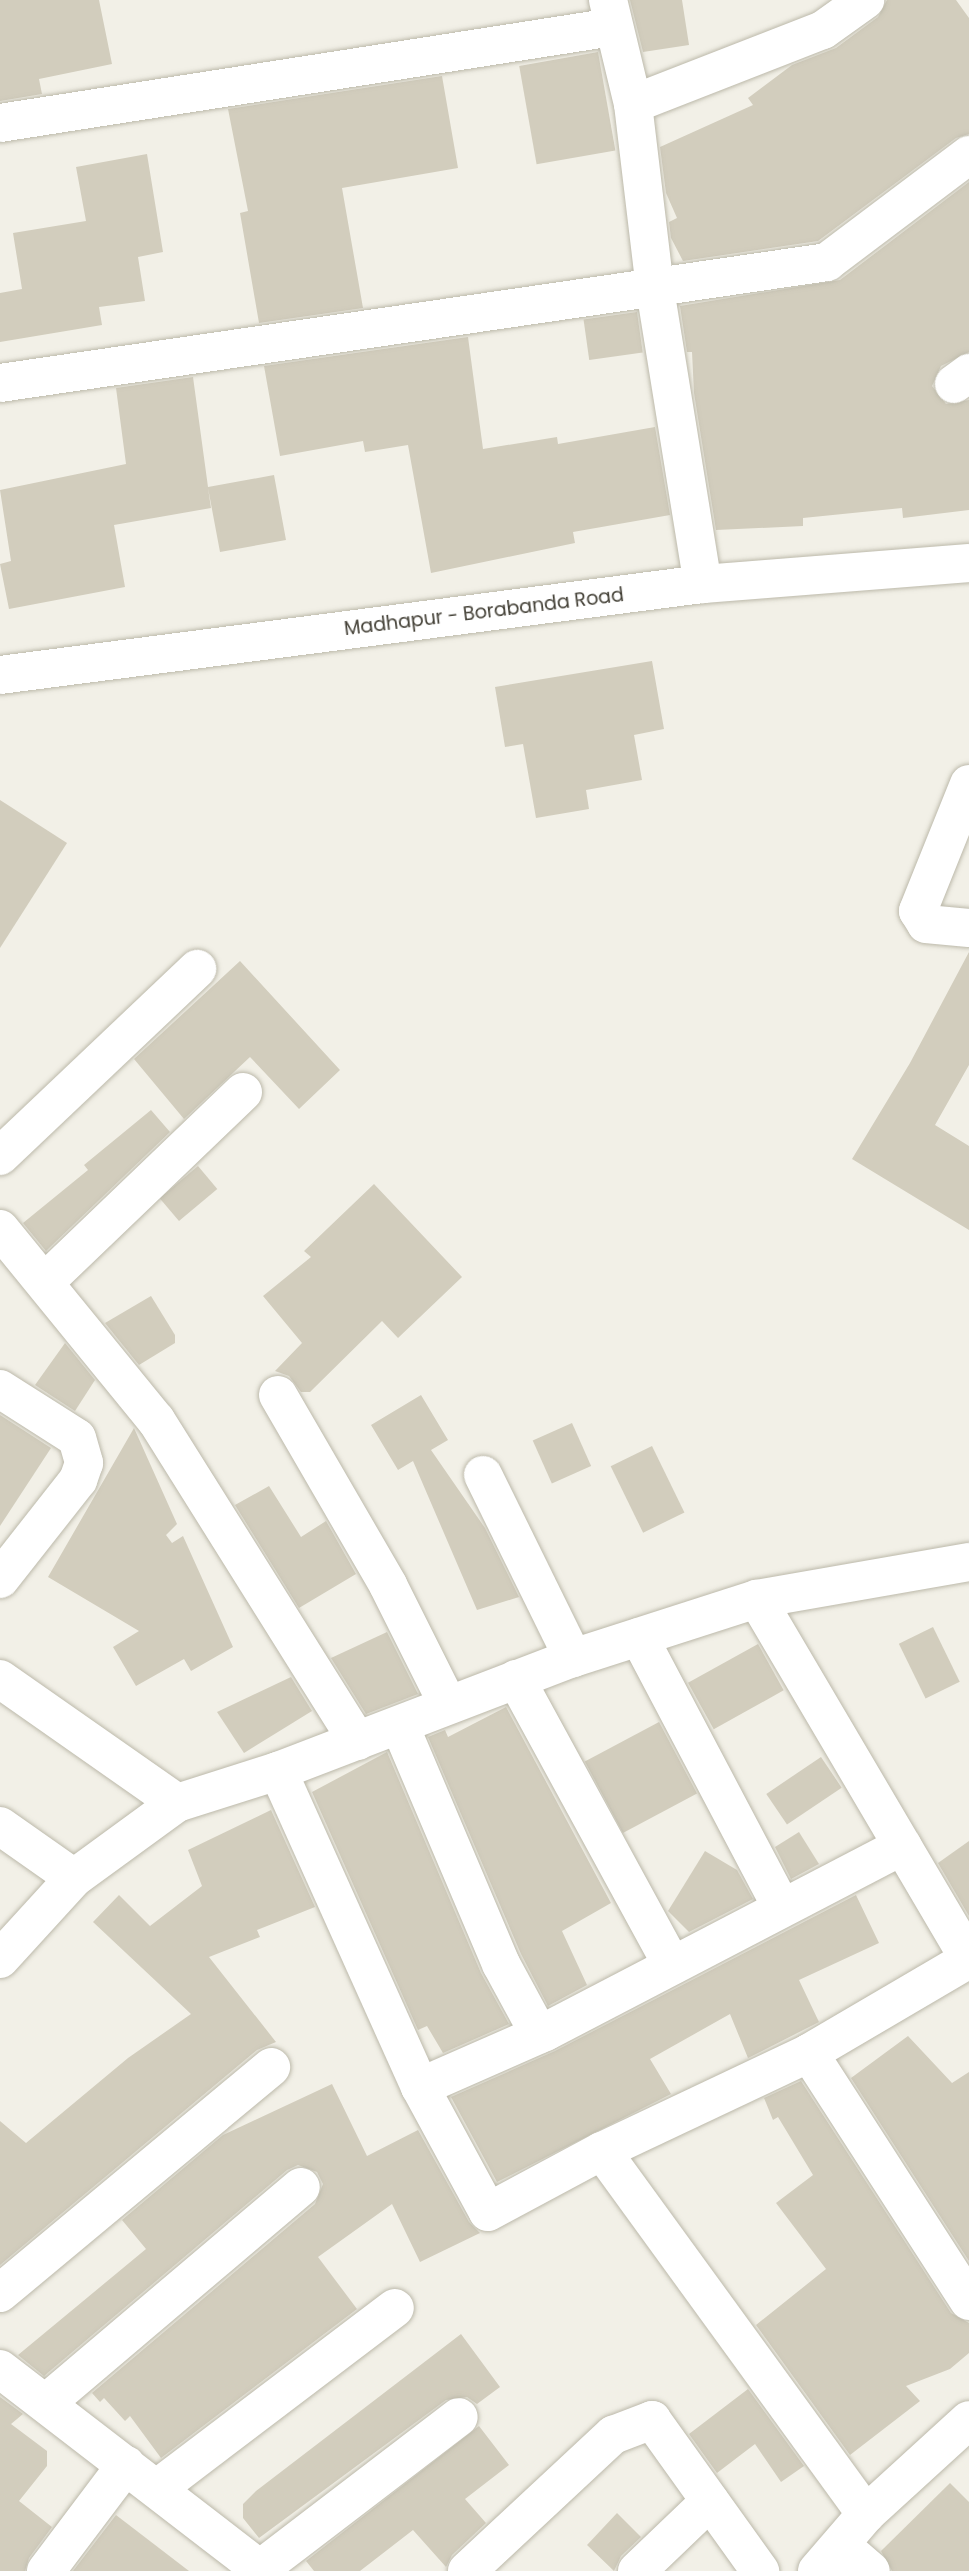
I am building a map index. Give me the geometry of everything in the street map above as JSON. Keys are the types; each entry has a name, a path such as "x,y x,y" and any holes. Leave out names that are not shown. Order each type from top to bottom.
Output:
{"street":[{"path":"633,104 823,30 865,0"},
{"path":"0,123 611,13 633,104 655,289 703,584"},
{"path":"0,383 827,262 969,155"},
{"name":"Madhapur - Borabanda Road","path":"0,674 703,584 969,563"},
{"path":"969,784 918,911 926,924 969,928"},
{"path":"0,1156 197,969"},
{"path":"46,1281 243,1092"},
{"path":"0,1229 46,1281 156,1420 357,1741"},
{"path":"0,1389 77,1438 84,1463 78,1480 0,1579"},
{"path":"278,1395 388,1585 447,1703"},
{"path":"483,1475 573,1658"},
{"path":"0,1959 74,1878 177,1803 278,1771 400,1726 447,1703 573,1658 757,1599 969,1562"},
{"path":"278,1771 420,2087 488,2213 603,2151 809,2053 968,1959 757,1599"},
{"path":"639,1637 782,1908"},
{"path":"0,1679 177,1803"},
{"path":"516,1679 672,1965"},
{"path":"400,1726 500,1964 539,2034"},
{"path":"0,1826 74,1878"},
{"path":"420,2087 539,2034 902,1846"},
{"path":"809,2053 969,2301"},
{"path":"0,2293 271,2067"},
{"path":"603,2151 866,2514"},
{"path":"46,2403 301,2187"},
{"path":"159,2487 395,2308"},
{"path":"0,2369 159,2487 261,2570 459,2417"},
{"path":"467,2571 613,2435 652,2420 760,2571"},
{"path":"871,2571 829,2558 866,2514 969,2420"},
{"path":"46,2571 126,2465"},
{"path":"637,2571 710,2501"}],"building":[{"path":"0,0 99,0 112,64 39,79 42,94 0,101"},
{"path":"630,0 682,0 689,45 643,52"},
{"path":"887,0 956,0 969,18 969,134 956,138 818,241 683,261 671,238 669,222 677,218 666,193 660,147 753,105 748,98 792,65 836,48 878,17"},
{"path":"598,52 615,150 537,164 519,66"},
{"path":"442,76 458,168 342,188 363,308 259,323 240,213 248,211 228,109"},
{"path":"147,154 163,252 138,257 145,301 99,307 102,325 0,342 0,293 22,289 13,233 86,221 76,167"},
{"path":"969,182 969,352 941,366 932,386 946,404 969,400 969,510 903,518 902,508 803,518 803,526 716,530 694,393 692,352 687,352 680,306 840,280"},
{"path":"637,312 643,353 589,360 584,320"},
{"path":"468,337 483,449 557,437 558,444 655,427 670,515 573,532 575,543 431,573 408,445 365,452 363,441 280,456 264,366"},
{"path":"193,377 208,487 274,475 286,540 220,552 208,488 211,508 114,525 125,587 9,609 0,564 11,561 0,490 126,464 116,388"},
{"path":"652,661 664,729 634,735 642,780 586,790 589,809 536,818 523,744 505,747 495,687"},
{"path":"0,800 67,843 0,948"},
{"path":"969,952 969,1065 935,1125 969,1146 969,1230 852,1159 910,1063"},
{"path":"240,961 340,1070 299,1109 250,1057 184,1119 134,1059"},
{"path":"151,1110 170,1132 46,1251 23,1223 88,1170 84,1165"},
{"path":"198,1166 217,1189 179,1221 160,1198"},
{"path":"374,1184 462,1277 398,1338 382,1321 310,1392 301,1392 289,1376 275,1371 302,1343 263,1296 311,1257 304,1251"},
{"path":"151,1296 175,1335 175,1343 139,1365 105,1323"},
{"path":"65,1343 95,1380 75,1411 35,1385"},
{"path":"421,1395 448,1440 431,1450 485,1528 519,1597 477,1610 413,1461 398,1470 371,1425"},
{"path":"0,1415 51,1448 0,1526"},
{"path":"572,1423 591,1466 552,1483 533,1440"},
{"path":"134,1428 177,1524 166,1535 172,1543 183,1536 233,1647 191,1671 184,1659 136,1686 113,1647 139,1631 48,1577"},
{"path":"652,1446 684,1513 643,1533 611,1466"},
{"path":"269,1486 301,1537 326,1521 356,1574 299,1608 235,1505"},
{"path":"933,1627 960,1682 926,1698 899,1644"},
{"path":"387,1632 418,1694 366,1714 331,1658"},
{"path":"758,1644 784,1690 714,1729 688,1683"},
{"path":"291,1677 312,1711 244,1753 217,1712"},
{"path":"506,1707 611,1903 562,1931 587,1985 548,2006 521,1954 428,1737 445,1730 448,1737"},
{"path":"659,1722 697,1794 623,1833 585,1761"},
{"path":"387,1752 481,1973 509,2024 443,2053 427,2026 418,2030 312,1792"},
{"path":"821,1757 842,1788 787,1825 766,1794"},
{"path":"271,1810 315,1907 257,1930 260,1937 209,1957 276,2042 257,2050 0,2265 0,2121 26,2143 128,2058 191,2014 93,1922 119,1895 150,1926 202,1886 188,1850"},
{"path":"799,1832 819,1864 791,1879 775,1847"},
{"path":"969,1841 969,1916 938,1863"},
{"path":"705,1851 737,1870 753,1899 689,1932 668,1911"},
{"path":"856,1895 879,1943 799,1980 819,2022 748,2058 730,2014 650,2059 671,2094 497,2182 451,2097 555,2051"},
{"path":"908,2036 952,2083 969,2072 969,2261 851,2078"},
{"path":"801,2081 951,2313 969,2323 969,2353 950,2369 906,2386 920,2401 850,2455 756,2325 826,2269 776,2203 813,2175 778,2117 773,2120 764,2098"},
{"path":"332,2084 367,2156 418,2130 469,2222 480,2233 420,2262 392,2204 318,2257 357,2309 161,2458 130,2416 125,2421 104,2398 100,2402 92,2393 315,2204 323,2184 317,2172 298,2165 287,2170 44,2376 18,2355 146,2249 122,2220 223,2135"},
{"path":"461,2334 500,2387 477,2404 467,2397 446,2400 259,2538 243,2518 243,2504 256,2491"},
{"path":"748,2389 804,2466 781,2482 755,2444 717,2473 689,2434"},
{"path":"0,2397 23,2414 11,2424 47,2451 47,2466 19,2501 52,2527 29,2558 25,2571 0,2571"},
{"path":"479,2426 509,2465 465,2499 486,2523 452,2555 446,2567 413,2530 360,2571 314,2571 306,2561"},
{"path":"950,2483 969,2502 969,2571 892,2571 881,2551"},
{"path":"617,2513 641,2537 621,2556 614,2571 587,2545"},
{"path":"116,2515 189,2571 73,2571"}]}
